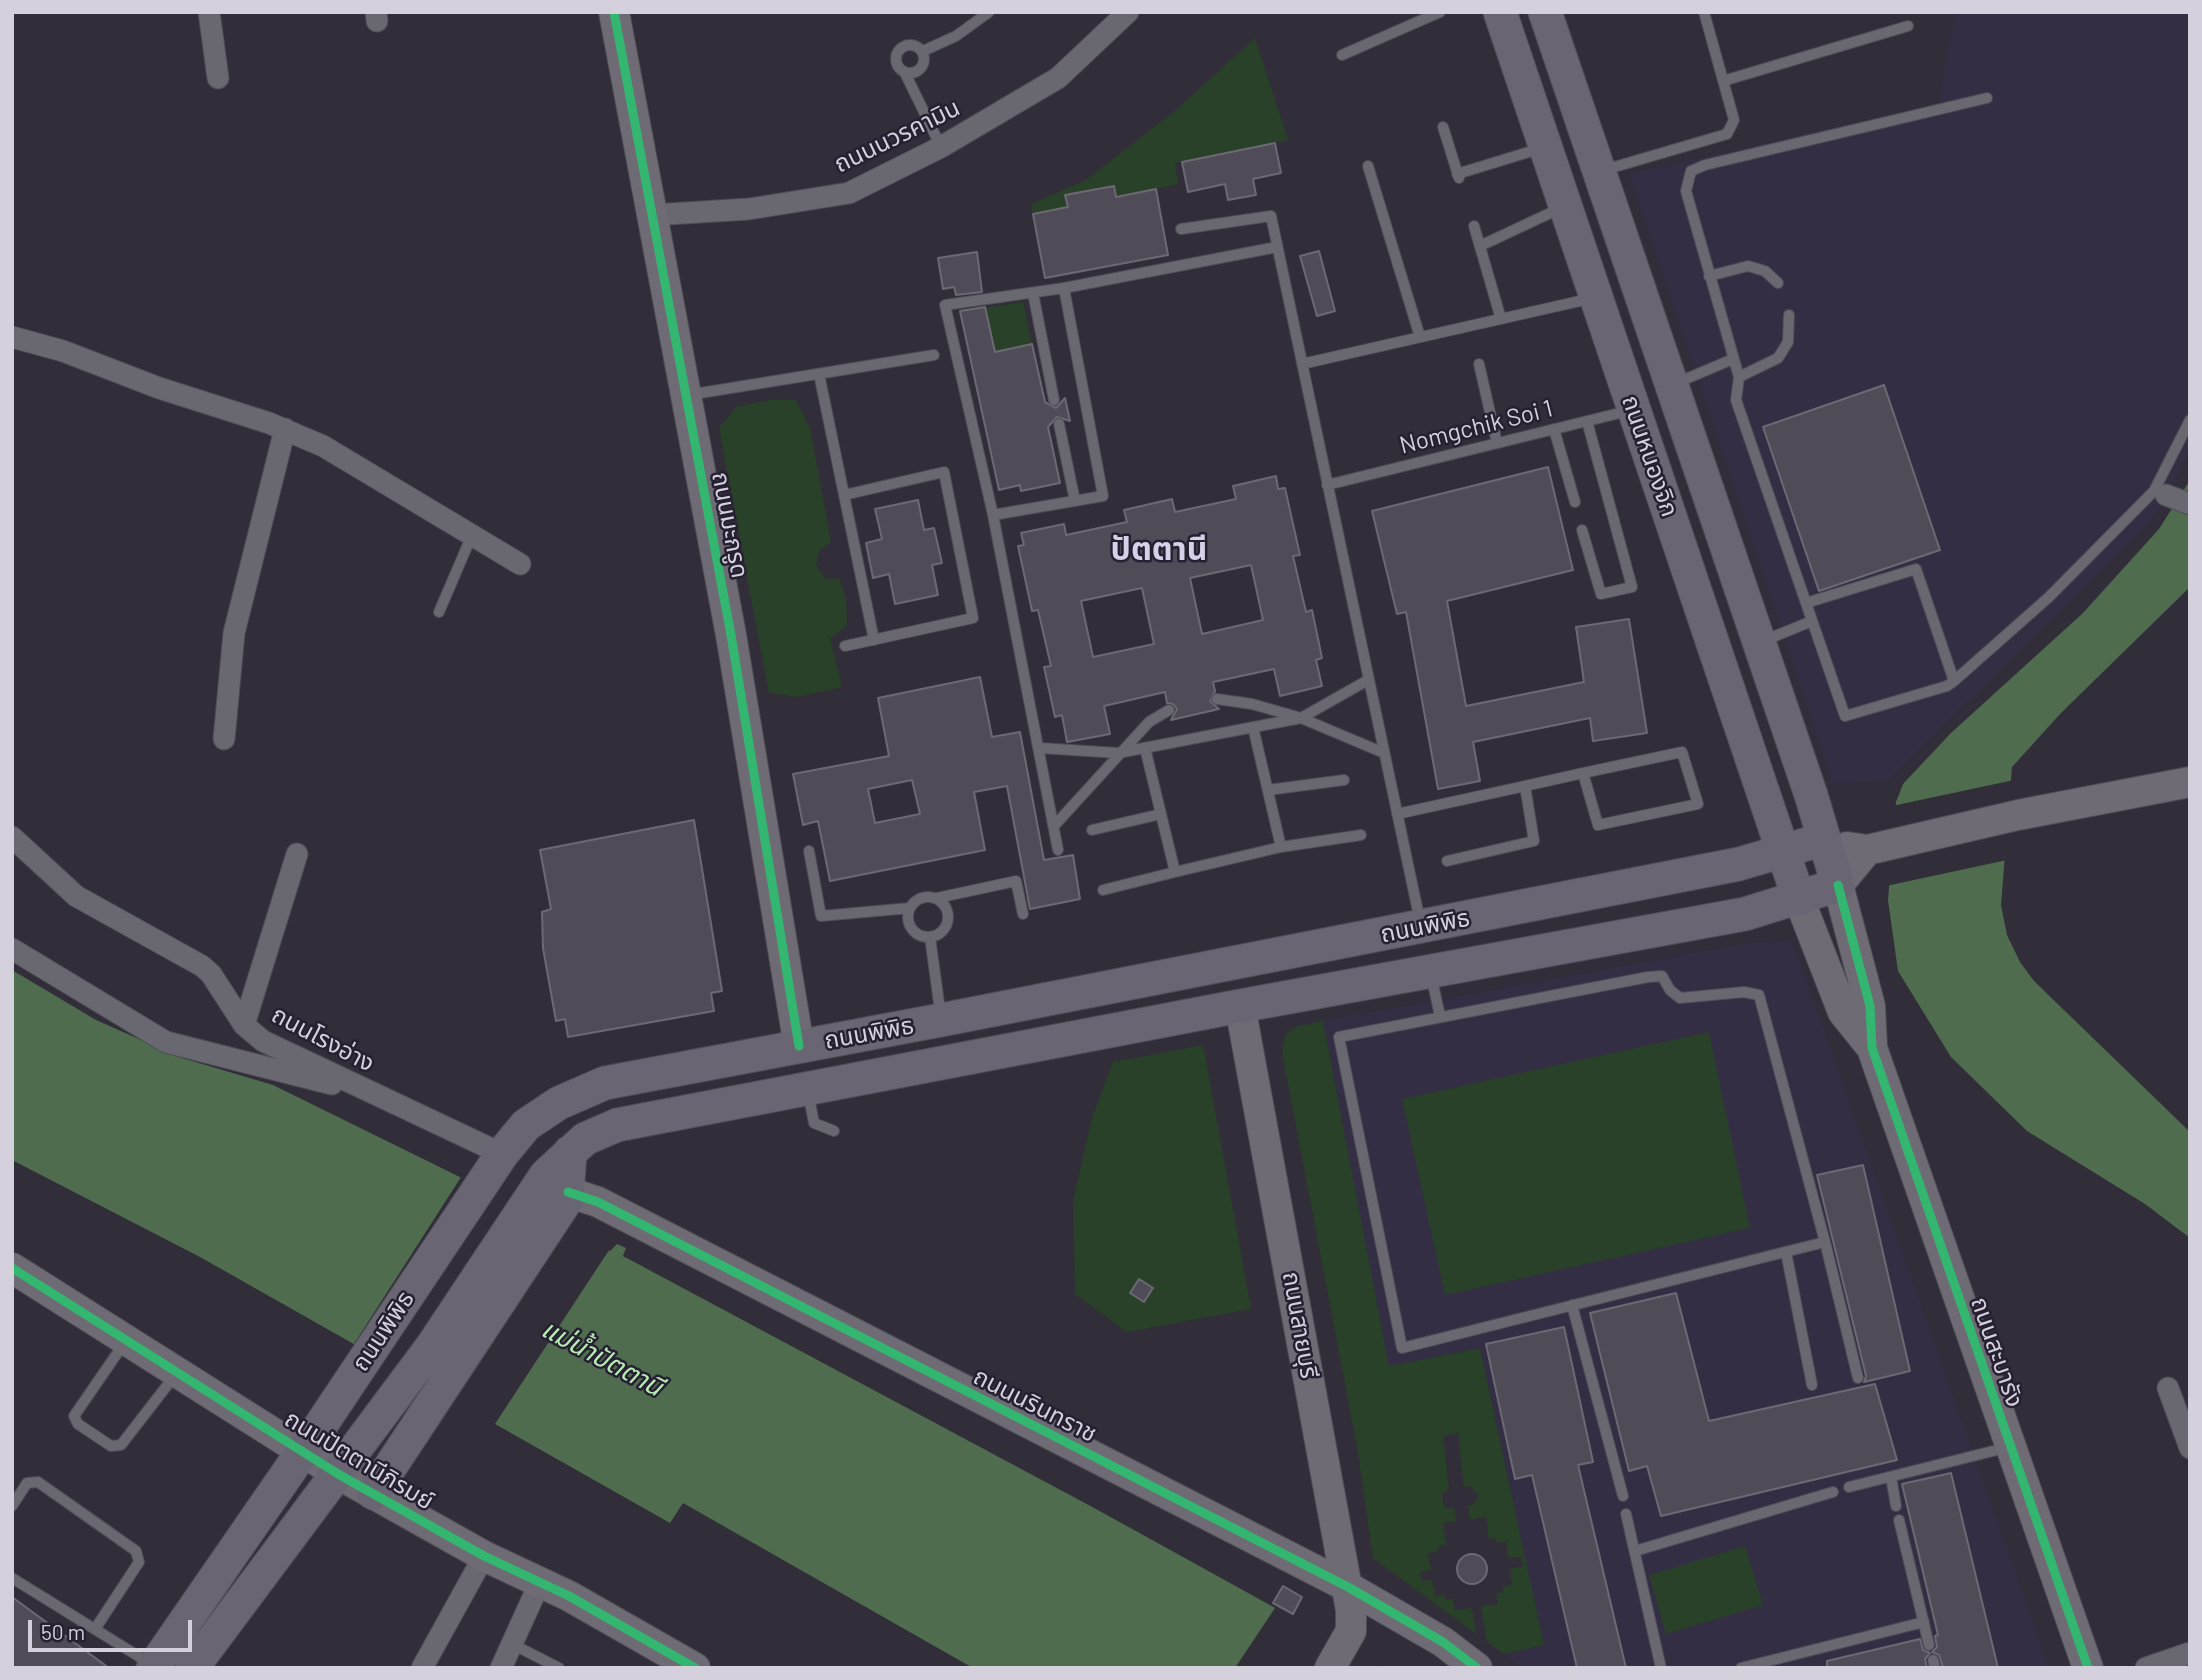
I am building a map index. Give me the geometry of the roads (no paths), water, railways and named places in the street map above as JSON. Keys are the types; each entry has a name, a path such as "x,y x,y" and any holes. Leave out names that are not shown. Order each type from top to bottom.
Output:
{"main road":[{"name":"ถนนหนองจิก","path":"1500,12 1800,900"},
{"name":"ถนนหนองจิก","path":"1545,12 1759,642 1838,885"},
{"path":"1562,195 1600,171"},
{"path":"1595,297 1638,284"},
{"name":"ถนนพิพิธ","path":"153,1667 312,1437 496,1162 526,1125 559,1102 605,1083 1421,928 1726,867 1824,839"},
{"name":"ถนนพิพิธ","path":"557,1193 547,1175 584,1139 617,1125 807,1091 1252,1004 1745,914 1800,900 1838,885"},
{"path":"1421,928 1430,972"},
{"path":"1252,1004 1256,958"},
{"path":"1087,991 1097,1035"},
{"path":"941,1020 950,1063"},
{"path":"799,1046 807,1091"},
{"name":"ถนนพิพิธ","path":"192,1668 433,1345 557,1193"},
{"name":"ถนนพิพิธ","path":"373,1493 557,1193"}],"street":[{"path":"209,12 218,78"},
{"name":"ถนนมะกรูด","path":"614,12 731,635 799,1046"},
{"name":"ถนนนวรคามิน","path":"652,215 749,209 849,193 941,147 1058,78 1128,12"},
{"path":"12,337 63,351 159,388 285,429 323,446 520,564"},
{"path":"224,739 234,633 285,429"},
{"path":"2160,493 2190,504"},
{"path":"1824,839 1842,846 1871,849 2018,815 2190,782"},
{"name":"ถนนโรงอ่าง","path":"12,837 76,896 202,966 211,974 244,1025 263,1041 496,1162"},
{"path":"1871,849 1838,885 1870,1006 1872,1048"},
{"path":"244,1025 297,855"},
{"path":"1800,900 1843,1012 1872,1048"},
{"path":"12,949 166,1042 300,1078 360,1090"},
{"name":"ถนนสายบุรี","path":"1252,1004 1348,1587 1351,1630 1330,1668"},
{"name":"ถนนสะบารัง","path":"1872,1048 2088,1668"},
{"name":"ถนนนรินทราช","path":"557,1193 598,1202 1348,1587 1443,1642 1477,1668"},
{"name":"ถนนปัตตานีภิรมย์","path":"12,1268 177,1373 312,1437 338,1474 484,1556 540,1582 695,1668"},
{"path":"2168,1388 2190,1448"},
{"path":"422,1668 484,1556"},
{"path":"501,1668 540,1582"},
{"path":"2146,1668 2190,1653"}],"lane":[{"path":"923,51 957,36 989,12"},
{"path":"1342,55 1440,12"},
{"path":"1600,171 1727,134 1734,120 1704,12"},
{"path":"1723,81 1908,26"},
{"path":"905,73 914,74 922,69 925,60 923,51 915,46 907,45 899,50 896,59 898,67 905,73 941,147"},
{"path":"1987,97 1705,165 1692,171 1686,191 1739,377 1736,400 1845,716 1947,686 1954,681 2160,493 2190,420"},
{"path":"1443,127 1458,177 1546,147"},
{"path":"1368,166 1420,337"},
{"path":"1480,246 1562,195"},
{"path":"1181,229 1270,216 1421,928"},
{"path":"1474,226 1501,319"},
{"path":"1058,850 993,515 945,305 1064,288 1277,247"},
{"path":"1709,276 1748,266 1765,271 1778,283"},
{"path":"993,515 1103,496 1064,288"},
{"path":"1033,293 1054,400"},
{"path":"1302,364 1595,297"},
{"path":"1739,377 1778,358 1788,342 1789,315"},
{"path":"686,396 934,355"},
{"path":"1672,384 1733,359"},
{"path":"1479,365 1497,443"},
{"path":"819,373 874,640"},
{"name":"Nomgchik Soi 1","path":"1327,485 1634,409"},
{"path":"1582,530 1601,594 1632,587 1587,421"},
{"path":"1059,424 1075,501"},
{"path":"1554,429 1575,502"},
{"path":"844,495 944,472 973,618 845,646"},
{"path":"439,612 472,535"},
{"path":"1806,603 1916,569 1954,681"},
{"path":"1759,642 1812,621"},
{"path":"1040,748 1118,753 1301,718 1368,680"},
{"path":"1217,699 1252,704 1301,718 1384,752"},
{"path":"1054,827 1118,753 1149,722 1169,710"},
{"path":"1253,727 1281,847"},
{"path":"1145,748 1175,872"},
{"path":"1397,814 1583,773 1682,752 1698,804 1598,825 1583,773"},
{"path":"1268,790 1344,780"},
{"path":"1447,861 1534,841 1525,786"},
{"path":"1092,830 1161,814"},
{"path":"1103,890 1281,847 1361,835"},
{"path":"808,851 821,916 910,908"},
{"path":"937,898 945,905 947,925 939,934 920,936 912,929 908,919 910,908 916,900 926,897 937,898 1016,881 1023,914"},
{"path":"930,937 941,1020"},
{"path":"1430,972 1440,1016"},
{"path":"1825,1242 1402,1348 1339,1037 1648,977 1662,976 1670,990 1680,998 1744,992 1759,995 1825,1242 1858,1378"},
{"path":"807,1091 814,1123 834,1132"},
{"path":"1786,1252 1812,1385"},
{"path":"1572,1305 1623,1496"},
{"path":"127,1340 74,1416 78,1424 111,1446 121,1445 177,1373"},
{"path":"1849,1487 2010,1447"},
{"path":"1891,1477 1896,1506"},
{"path":"12,1506 27,1483 38,1482 136,1551 139,1562 95,1629"},
{"path":"1635,1551 1833,1492"},
{"path":"1626,1514 1661,1668"},
{"path":"1899,1520 1929,1645"},
{"path":"12,1578 153,1667"},
{"path":"1741,1668 1924,1622"},
{"path":"512,1644 559,1668"}],"water":[{"path":"2190,480 2190,587 2061,713 2012,767 2001,905 2007,935 2020,962 2034,981 2190,1132 2190,1238 2145,1204 2027,1131 1951,1057 1898,971 1888,900 1896,802 1903,784 1951,733 2083,613 2159,529"},
{"name":"แม่น้ำปัตตานี","path":"12,970 96,1020 182,1058 273,1085 610,1251 617,1244 626,1248 623,1256 1096,1509 1326,1636 1377,1668 973,1668 683,1503 670,1523 200,1257 12,1160"}],"district":[{"name":"ปัตตานี","path":"1159,549"}]}
